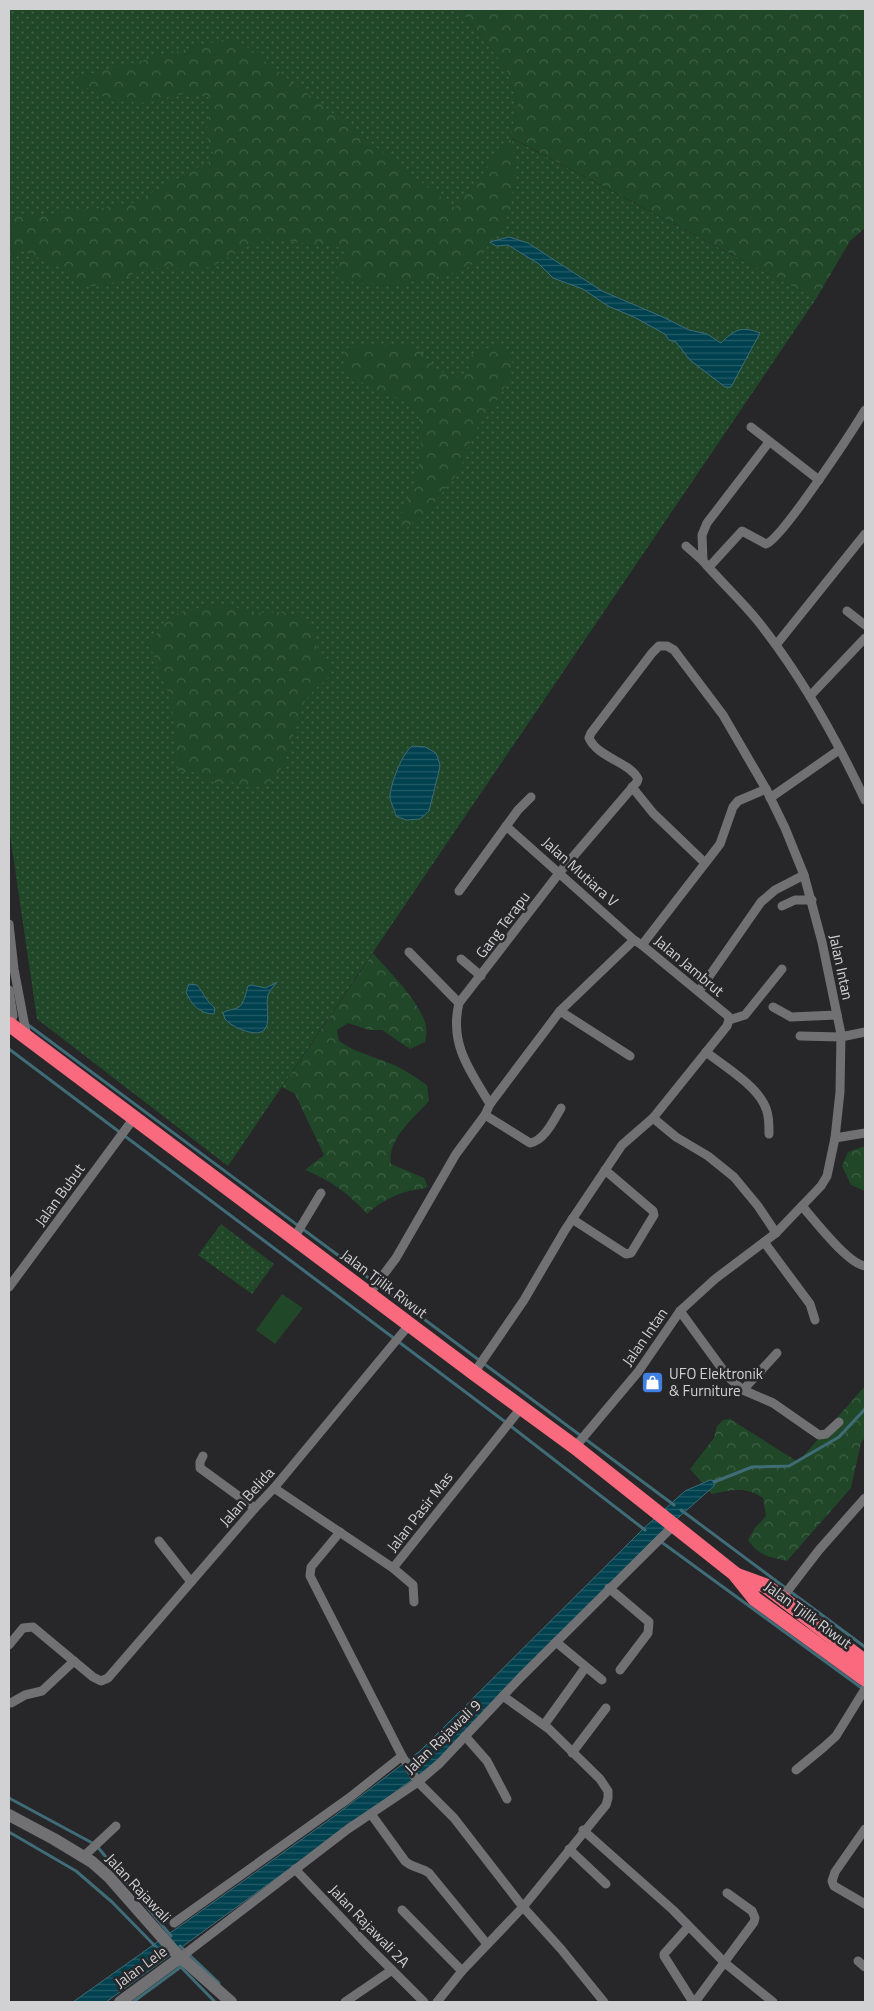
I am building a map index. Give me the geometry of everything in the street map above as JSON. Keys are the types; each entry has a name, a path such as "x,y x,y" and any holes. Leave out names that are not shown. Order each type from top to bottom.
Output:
{"highway":[{"name":"Jalan Tjilik Riwut","path":"9,1024 409,1325 575,1447 735,1574 755,1599 865,1679"},
{"name":"Jalan Tjilik Riwut","path":"735,1574 766,1586 865,1662"}],"main road":[{"name":"Jalan Rajawali","path":"9,1815 84,1856 109,1876 178,1955 231,2002"},
{"name":"Jalan Lele","path":"120,2002 178,1955"}],"street":[{"path":"706,564 742,531 766,544 771,542 819,480 865,410"},
{"path":"750,427 819,480"},
{"path":"706,564 702,535 707,524 769,442"},
{"path":"776,645 865,534"},
{"path":"686,546 706,564 756,619 776,645 810,696 839,750 848,762 865,800"},
{"path":"847,610 865,625"},
{"path":"810,696 865,638"},
{"name":"Jalan Intan","path":"575,1447 638,1372 680,1310 715,1279 776,1233 821,1186 827,1176 835,1138 840,1092 841,1037 822,942 804,876 785,828 768,794 723,715 674,650 667,646 659,646 652,653 589,738 606,755 635,774 638,779"},
{"path":"638,942 720,844 733,807 738,801 768,794 839,750"},
{"name":"Gang Terapu","path":"459,1003 482,976 560,872 638,779"},
{"path":"632,787 653,813 705,863"},
{"path":"458,891 518,810 531,796"},
{"name":"Jalan Mutiara V","path":"506,826 638,942"},
{"path":"699,991 761,902 775,890 804,876"},
{"path":"782,906 795,900 812,900"},
{"path":"9,924 14,969 27,1039"},
{"name":"Jalan Jambrut","path":"369,1294 396,1258 456,1154 485,1115 490,1104 560,1011 638,942 699,991 728,1016 729,1020"},
{"path":"409,952 459,1003 456,1016 456,1036 460,1050 467,1066 490,1104"},
{"path":"461,959 482,976"},
{"path":"474,1373 524,1300 572,1220 622,1145 654,1118 720,1036 729,1020 745,1015 782,968"},
{"path":"9,990 13,1016 9,1024"},
{"path":"773,1007 791,1016 837,1015"},
{"path":"560,1011 630,1056"},
{"path":"800,1036 841,1037 865,1032"},
{"path":"706,1052 746,1083 760,1097 766,1105 769,1134"},
{"path":"485,1115 530,1143 535,1142 543,1134 561,1108"},
{"name":"Jalan Bubut","path":"9,1287 134,1118"},
{"path":"654,1118 676,1137 708,1156 734,1177 758,1206 776,1233"},
{"path":"835,1138 865,1133"},
{"path":"572,1220 626,1254 631,1253 654,1215 653,1211 605,1170"},
{"path":"294,1238 321,1193"},
{"path":"802,1206 827,1236 863,1268"},
{"path":"764,1242 810,1304 815,1320"},
{"path":"680,1310 728,1377 743,1390 773,1404 819,1435 826,1434 839,1422"},
{"name":"Jalan Belida","path":"74,1661 99,1680 108,1678 254,1508 274,1488 409,1325"},
{"path":"743,1390 776,1353"},
{"name":"Jalan Pasir Mas","path":"274,1488 393,1568 521,1408"},
{"path":"203,1456 200,1468 254,1508"},
{"path":"782,1598 819,1550 865,1498"},
{"name":"Jalan Rajawali 9","path":"178,1955 417,1780 465,1736 609,1588 665,1517"},
{"path":"340,1532 311,1567 310,1576 404,1759 417,1780 454,1818 523,1907 561,1949 604,2002"},
{"path":"159,1541 191,1582"},
{"path":"393,1568 413,1585 414,1602"},
{"path":"609,1588 649,1622 648,1633 620,1670"},
{"path":"9,1645 23,1628 30,1626 74,1661 42,1691 25,1695 12,1702"},
{"path":"556,1642 602,1680"},
{"path":"544,1725 586,1668"},
{"path":"796,1770 836,1736 865,1689"},
{"path":"438,2002 462,1971 523,1907 606,1805 608,1798 608,1791 600,1779 544,1725 503,1696"},
{"path":"572,1753 606,1708"},
{"path":"465,1736 487,1761 508,1799"},
{"path":"174,1923 404,1759"},
{"path":"371,1814 409,1865 421,1867 430,1873 487,1944"},
{"path":"84,1856 116,1826"},
{"path":"865,1829 835,1872 832,1881 834,1886 865,1904"},
{"path":"584,1830 673,1910 725,1963 773,2002"},
{"path":"569,1849 606,1884"},
{"name":"Jalan Rajawali 2A","path":"295,1869 424,2002"},
{"path":"688,1927 664,1956 694,2002 752,1926 755,1918 752,1911 727,1893"},
{"path":"402,1910 462,1971"},
{"path":"345,2002 392,1970"}],"green space":[{"path":"9,9 459,9 506,68 518,105 511,138 816,299 228,1166 37,1019 9,828"},
{"path":"459,9 865,9 865,228 850,241 816,299 512,138 515,173 511,207 504,225 476,262 462,271 402,284 359,283 336,277 338,263 351,249 263,238 211,267 191,270 164,267 137,272 112,283 87,287 59,267 22,251 9,256 9,218 129,205 215,158 206,135 212,98 187,93 142,103 110,100 70,79 234,37 455,208 511,138 518,105 506,68"},
{"path":"394,344 418,349 435,368 449,376 460,377 472,370 469,356 497,344 506,347 513,364 508,380 498,399 473,434 460,470 430,508 401,533 402,512 416,479 420,462 422,442 417,414 410,404 378,392 343,368 345,348"},
{"path":"226,604 254,613 279,612 298,615 314,628 316,645 326,658 331,675 306,699 280,770 271,780 260,786 246,787 227,780 219,785 193,772 178,772 171,697 160,676 150,645 166,622 174,616 190,610"},
{"path":"373,953 404,988 418,1008 426,1026 425,1042 410,1049 382,1030 369,1030 348,1023 337,1030 339,1041 358,1051 399,1067 427,1085 429,1101 397,1138 393,1146 391,1164 424,1178 428,1187 392,1197 367,1214 339,1188 305,1170 324,1155 295,1094 282,1087"},
{"path":"865,1146 865,1191 851,1185 842,1166 848,1152"},
{"path":"221,1224 274,1264 252,1294 198,1255"},
{"path":"282,1294 303,1308 275,1344 256,1330"},
{"path":"865,1386 865,1437 861,1443 851,1488 787,1561 760,1553 748,1540 755,1528 766,1516 763,1498 744,1490 712,1494 690,1469 714,1438 717,1426 723,1420 730,1419 798,1462"}],"water":[{"path":"509,237 528,243 602,291 689,330 707,334 721,343 739,330 743,329 760,333 731,387 725,387 690,360 676,342 669,340 665,334 634,317 608,306 583,289 553,278 539,264 508,245 496,246 490,242"},
{"path":"413,746 425,747 436,753 440,765 429,811 420,819 406,820 396,816 390,797 398,769 405,754"},
{"path":"277,982 268,995 267,1021 263,1031 258,1033 239,1029 225,1019 223,1013 237,1008 244,1001 248,986 266,988"},
{"path":"189,984 197,985 215,1008 214,1014 204,1012 193,1004 186,992"},
{"path":"710,1480 716,1481 714,1486 654,1539 435,1763 106,2002 73,2002 329,1820 420,1751 643,1529 685,1491"}],"waterway":[{"path":"27,1024 674,1505"},
{"path":"9,1049 508,1424 645,1530"},
{"path":"714,1482 752,1467 789,1466 839,1437 865,1409"},
{"path":"681,1510 865,1647"},
{"path":"660,1541 863,1689"},
{"path":"9,1798 96,1845 171,1936"},
{"path":"9,1832 76,1871 112,1902 156,1947"},
{"path":"180,1946 219,1983"},
{"path":"177,1963 215,2002"},
{"path":"133,2002 182,1966"}],"place":[{"name":"UFO Elektronik & Furniture","path":"653,1383"}]}
